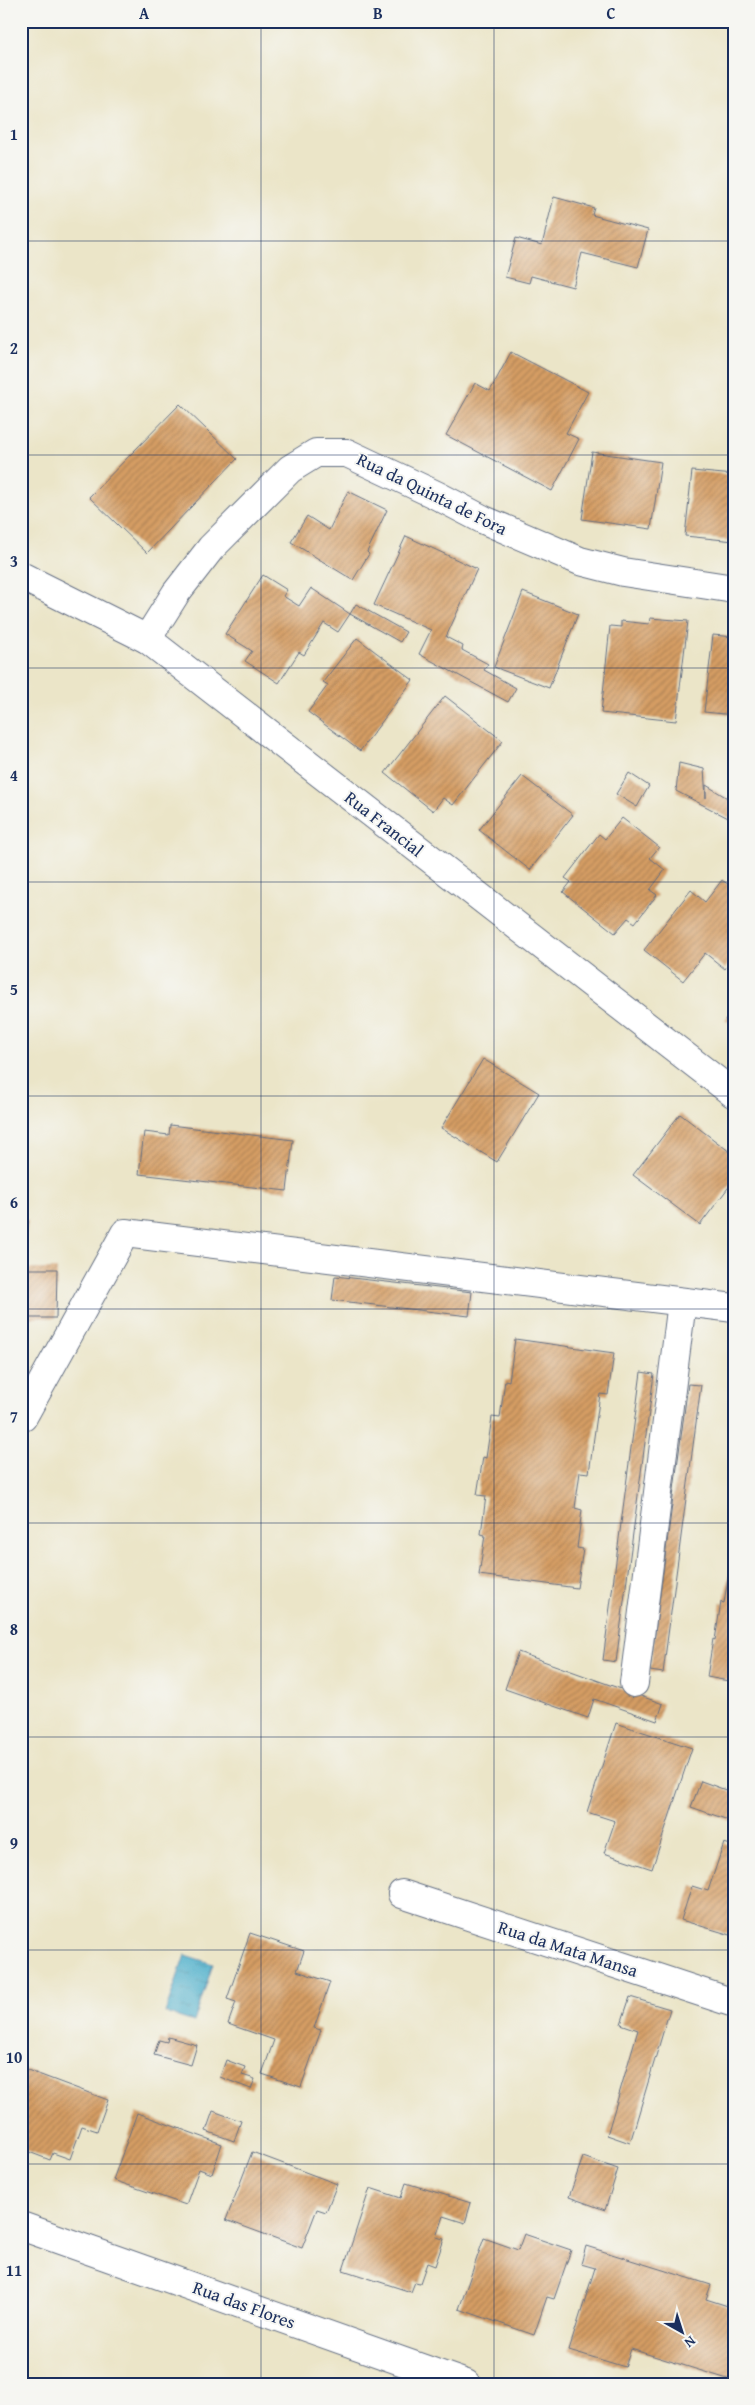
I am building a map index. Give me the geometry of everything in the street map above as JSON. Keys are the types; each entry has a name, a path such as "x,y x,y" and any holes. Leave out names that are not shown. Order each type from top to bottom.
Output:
{"street":[{"name":"Rua da Quinta de Fora","path":"147,639 176,593 211,548 290,469 316,453 347,453 484,520 580,560 623,572 734,589"},
{"name":"Rua Francial","path":"21,576 147,639 734,1094"},
{"path":"23,1416 125,1234 734,1308"},
{"path":"634,1683 682,1302"},
{"name":"Rua da Mata Mansa","path":"402,1894 734,2003"},
{"name":"Rua das Flores","path":"21,2226 466,2384"}],"water":[{"path":"185,1955 213,1964 194,2022 165,2013"}],"building":[{"path":"554,197 594,208 592,215 648,230 638,267 582,253 573,287 531,276 529,283 505,277 516,238 542,245"},
{"path":"511,352 588,392 566,433 579,439 552,491 446,435 475,383 490,391"},
{"path":"180,404 237,459 147,553 89,497"},
{"path":"592,452 661,462 651,529 582,519"},
{"path":"692,471 734,475 734,541 685,536"},
{"path":"348,491 387,510 367,552 369,554 353,580 291,542 307,516 329,530"},
{"path":"406,536 477,569 446,637 463,646 462,650 488,664 484,670 516,688 508,702 419,654 431,630 374,605"},
{"path":"263,575 287,590 283,596 299,606 311,588 350,614 338,632 324,623 304,655 299,652 279,683 245,661 252,651 225,634"},
{"path":"523,592 578,614 549,688 494,667"},
{"path":"356,604 406,632 400,642 350,614"},
{"path":"650,618 688,621 676,721 601,713 610,626 621,627 621,621 649,624"},
{"path":"713,635 734,637 734,715 704,712"},
{"path":"357,638 413,680 360,751 308,712 328,685 323,682"},
{"path":"445,696 503,741 453,805 443,798 433,811 385,773"},
{"path":"679,763 704,769 706,798 706,785 734,802 734,821 676,791"},
{"path":"629,773 649,786 637,807 616,794"},
{"path":"522,776 573,815 530,870 479,830"},
{"path":"622,818 659,847 650,858 665,870 650,890 657,895 635,923 628,918 615,933 563,892 571,882 565,878 599,834 605,839"},
{"path":"722,880 734,889 734,958 725,969 705,953 683,981 644,950 691,890 705,902"},
{"path":"734,1008 734,1025 725,1020"},
{"path":"483,1059 539,1093 497,1162 441,1128"},
{"path":"680,1114 734,1155 734,1180 700,1225 633,1175"},
{"path":"170,1125 293,1140 287,1191 139,1174 144,1132 169,1135"},
{"path":"21,1220 28,1221 22,1259 21,1259"},
{"path":"21,1269 57,1269 56,1318 21,1318"},
{"path":"335,1276 472,1292 469,1316 332,1300"},
{"path":"515,1339 614,1353 608,1395 600,1394 589,1473 580,1472 575,1508 582,1510 577,1548 583,1549 577,1588 479,1575 485,1535 481,1534 486,1496 477,1495 483,1457 486,1458 492,1417 500,1418 505,1380 509,1381"},
{"path":"641,1372 654,1374 616,1662 603,1660"},
{"path":"688,1384 701,1385 663,1673 650,1671"},
{"path":"731,1562 734,1563 734,1682 707,1677 713,1639 715,1640 721,1602 724,1603"},
{"path":"518,1652 663,1704 657,1721 594,1699 588,1718 505,1689"},
{"path":"616,1723 692,1748 652,1869 604,1853 615,1821 587,1812"},
{"path":"701,1781 734,1793 734,1822 691,1807"},
{"path":"724,1843 734,1846 734,1936 681,1920 692,1886 708,1891"},
{"path":"250,1933 304,1951 297,1971 330,1982 314,2028 321,2030 301,2087 262,2074 274,2040 228,2024 236,2002 227,1999"},
{"path":"630,1997 670,2009 630,2143 607,2135 638,2030 621,2024"},
{"path":"168,2037 197,2045 191,2065 154,2055 159,2040 167,2042"},
{"path":"226,2060 245,2067 242,2075 255,2079 251,2089 220,2077"},
{"path":"22,2068 108,2100 97,2131 82,2126 70,2159 53,2153 50,2160 21,2149"},
{"path":"213,2111 241,2121 234,2141 206,2131"},
{"path":"137,2113 222,2144 212,2174 199,2169 186,2205 113,2180"},
{"path":"252,2152 337,2184 326,2212 317,2209 302,2248 226,2220"},
{"path":"583,2157 618,2169 605,2210 569,2197"},
{"path":"406,2183 471,2203 465,2223 443,2216 436,2237 444,2239 435,2266 427,2263 420,2283 415,2282 411,2292 343,2270 370,2188 401,2198"},
{"path":"524,2234 571,2250 554,2299 547,2297 534,2335 459,2309 484,2238 518,2250"},
{"path":"586,2246 711,2285 706,2299 734,2308 734,2381 631,2349 625,2367 569,2350 595,2268 581,2264"}]}
